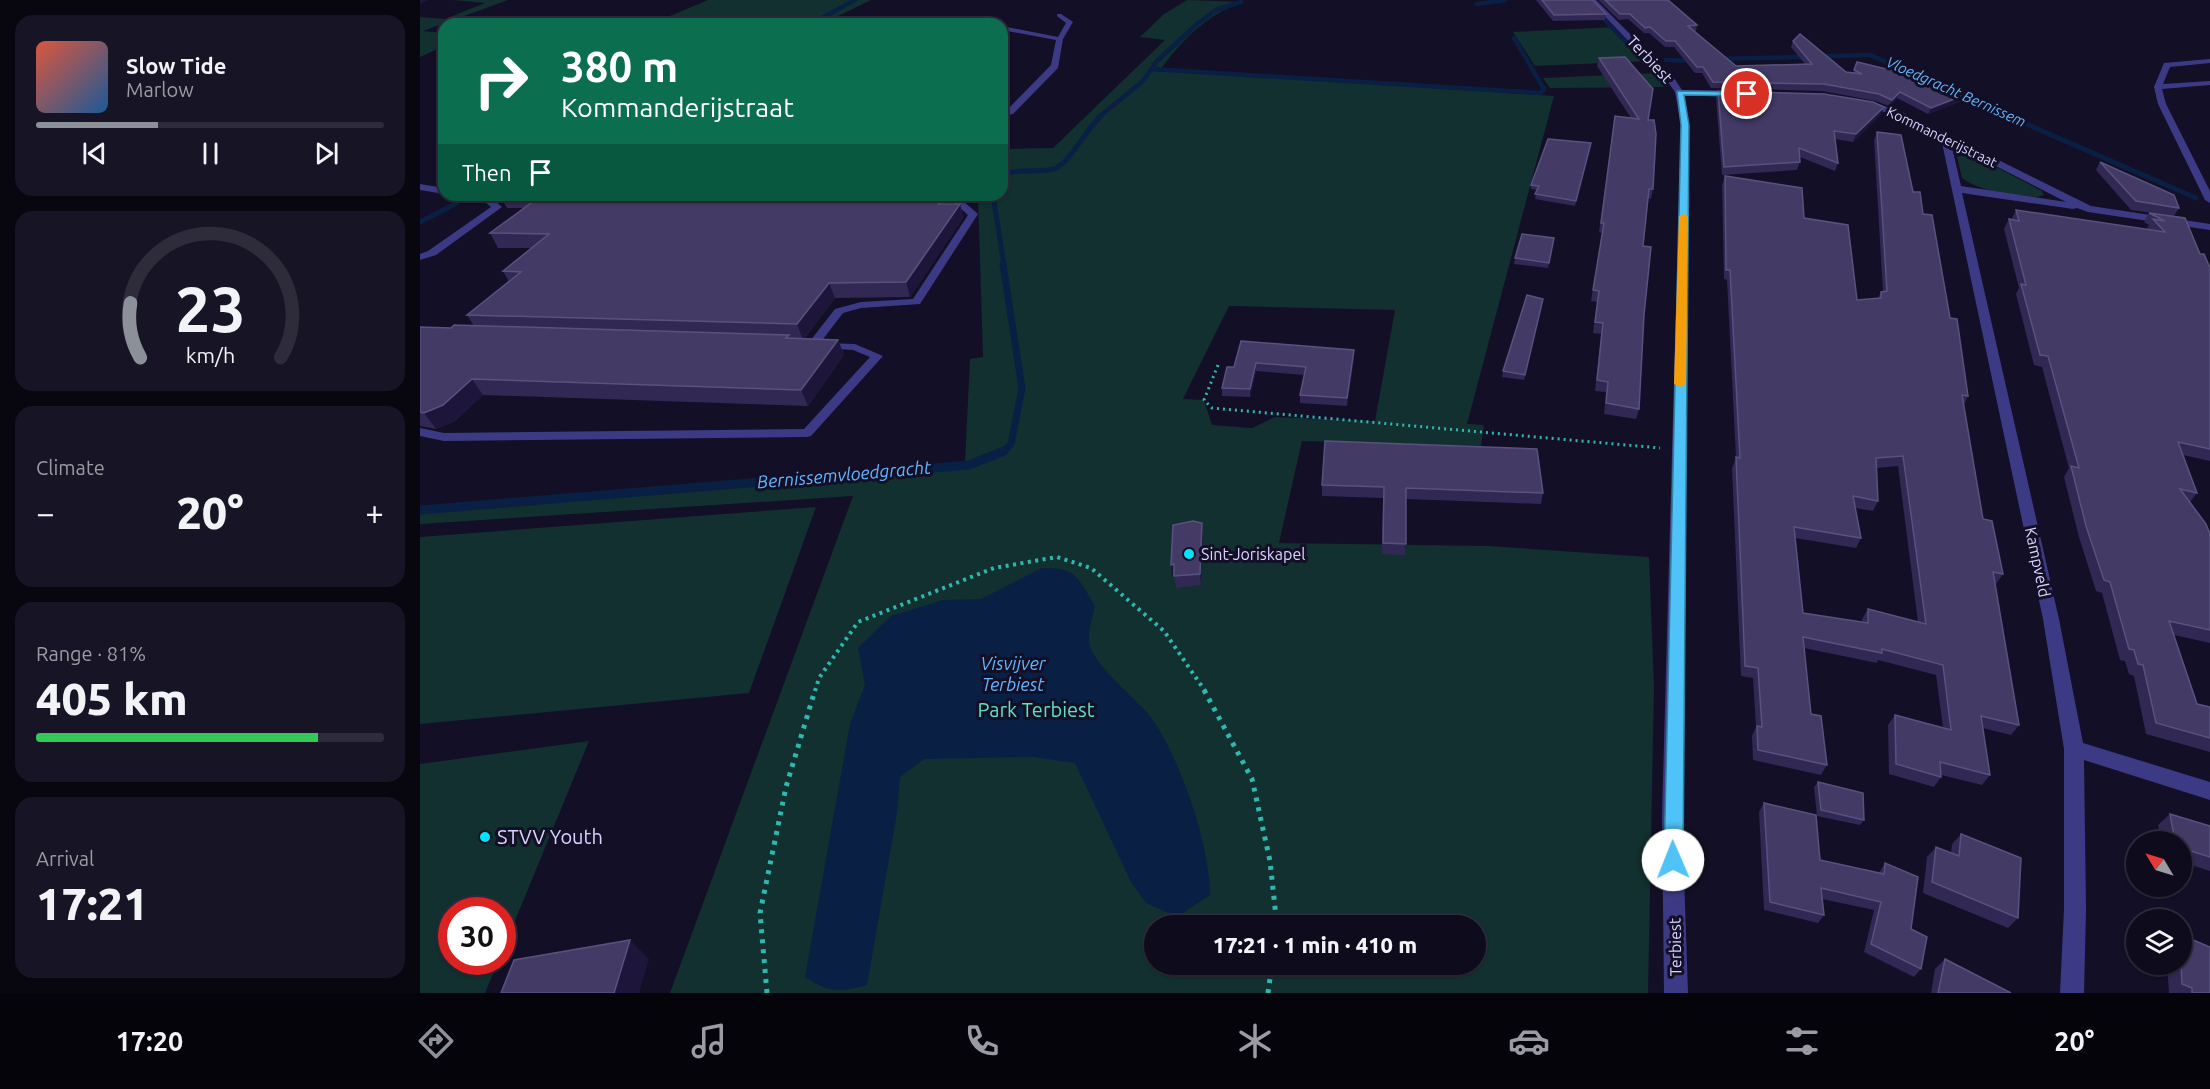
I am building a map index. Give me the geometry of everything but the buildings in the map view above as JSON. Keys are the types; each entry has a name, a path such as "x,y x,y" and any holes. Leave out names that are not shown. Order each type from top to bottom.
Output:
{"street":[{"name":"Terbiest","path":"1592,0 1679,92 1685,125 1672,816 1676,993"},
{"path":"1679,92 1747,94"},
{"name":"Kommanderijstraat","path":"1856,102 1897,113 2088,208"},
{"name":"Kampveld","path":"1945,137 2050,619 2074,749 2075,909 2072,993"},
{"path":"420,187 438,190"},
{"name":"Kommanderijstraat","path":"1958,189 2210,227"},
{"path":"2074,749 2210,791"}],"lane":[{"path":"1008,112 1055,66 1060,39 1070,22 1059,15"},
{"path":"1008,29 1060,39"},
{"path":"2210,62 2167,65 2158,87 2162,104 2210,200"},
{"path":"2158,87 2210,83"},
{"path":"420,257 432,253 497,207 490,201"},
{"path":"420,432 444,437 807,433 877,356 855,347 807,345 839,311 861,305 916,302 973,214 958,201"}],"path":[{"path":"1218,365 1204,400 1212,408 1679,450"},
{"path":"767,993 760,913 786,786 819,678 858,622 994,568 1057,557 1091,568 1164,631 1206,692 1252,779 1270,861 1276,915"},
{"path":"1268,993 1270,975"}],"green space":[{"path":"453,0 508,0 459,18 448,18 485,3"},
{"path":"708,0 871,0 834,18 665,18"},
{"name":"Park Terbiest","path":"1187,0 1243,2 1218,13 1196,29 1160,70 1554,96 1467,424 1484,425 1481,446 1302,441 1279,543 1489,546 1649,557 1654,687 1648,993 670,993 853,496 420,524 420,513 849,476 965,462 970,359 983,357 978,201 1008,201 1008,149 1053,148 1165,40 1140,37 1164,14","holes":["1229,306 1395,310 1375,421 1275,417 1252,428 1212,425 1204,400 1183,399"]},
{"path":"420,17 438,18 438,26 423,31 438,32 438,49 420,57"},
{"path":"1614,27 1649,61 1535,66 1513,32"},
{"path":"1658,73 1667,87 1550,88 1543,78"},
{"path":"1963,155 1979,158 2042,191 2044,195 2037,197 1998,192 1970,183 1962,178 1957,157"},
{"path":"816,507 749,693 420,724 420,537"},
{"name":"STVV Youth","path":"589,741 516,918 516,897 438,897 438,975 493,975 485,993 420,993 420,764"}],"water":[{"name":"Visvijver Terbiest","path":"1042,568 1070,572 1080,581 1095,606 1090,626 1090,647 1104,668 1150,716 1161,733 1182,777 1205,852 1210,895 1180,915 1173,915 1146,903 1131,882 1075,763 1033,757 924,759 900,777 897,813 867,985 841,990 828,989 805,977 850,724 865,685 858,648 891,616 943,600 981,599"}],"waterway":[{"path":"822,18 855,0"},
{"name":"Bernissemvloedgracht","path":"1477,4 1505,0"},
{"name":"Vloedgracht Bernissem","path":"1585,0 1645,61"},
{"name":"Bernissemvloedgracht","path":"1151,69 1197,24 1216,10 1241,2"},
{"path":"1151,69 1541,93 1544,89 1514,38"},
{"name":"Vloedgracht Bernissem","path":"1719,59 1870,55 1942,87"},
{"name":"Vloedgracht Bernissem","path":"1666,60 1694,61"},
{"name":"Bernissemvloedgracht","path":"1099,117 1143,81 1151,69"},
{"name":"Vloedgracht Bernissem","path":"1954,92 2012,117"},
{"name":"Bernissemvloedgracht","path":"1008,173 1048,170 1060,166 1101,116"},
{"name":"Vloedgracht Bernissem","path":"2008,116 2196,198"},
{"name":"Bernissemvloedgracht","path":"994,201 1004,265"},
{"path":"420,222 457,203"},
{"name":"Bernissemvloedgracht","path":"1003,264 1022,388 1011,444 1004,451"},
{"name":"Bernissemvloedgracht","path":"420,510 969,465 1004,451"}],"slow traffic":[{"path":"1680,384 1684,216"}],"place":[{"name":"Sint-Joriskapel","path":"1189,554"},
{"name":"STVV Youth","path":"485,837"}],"route":[{"path":"1673,860 1685,125 1679,92 1747,94"}]}
